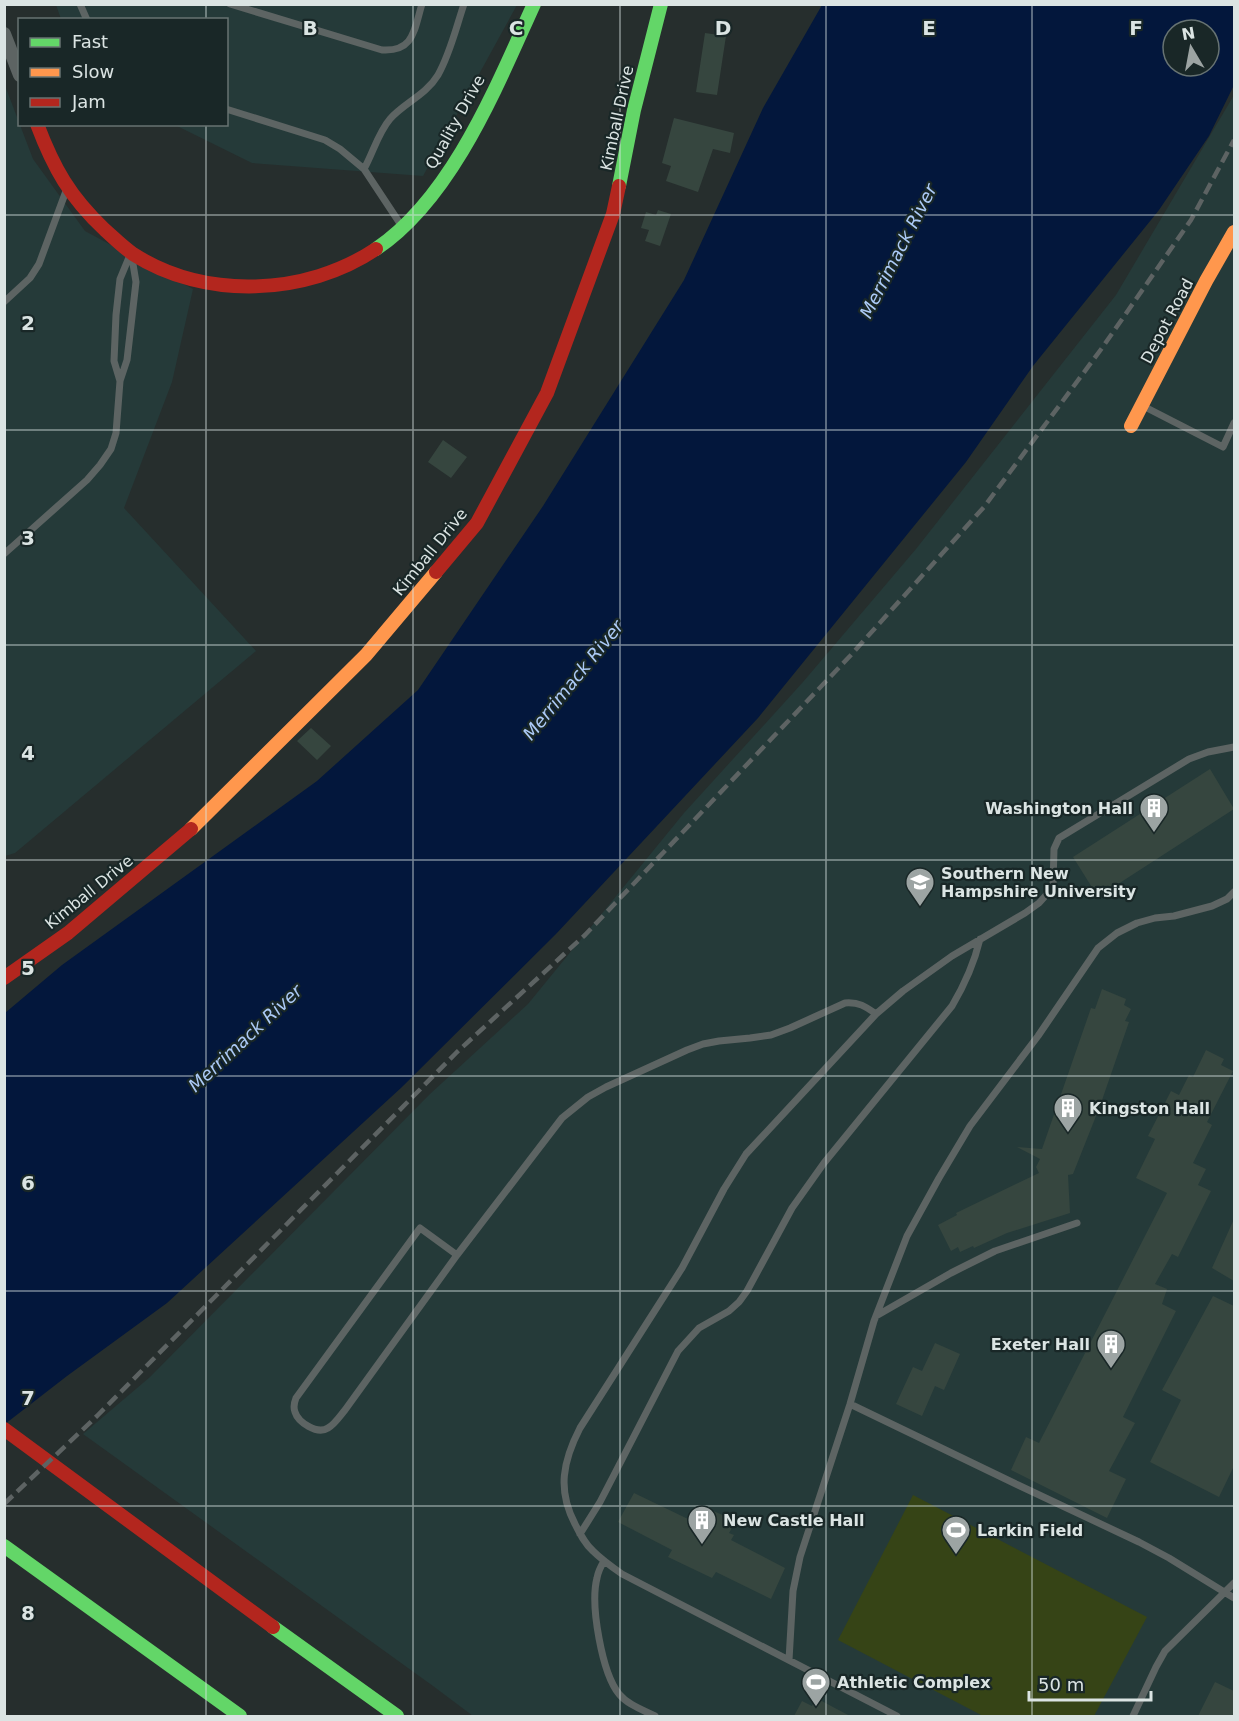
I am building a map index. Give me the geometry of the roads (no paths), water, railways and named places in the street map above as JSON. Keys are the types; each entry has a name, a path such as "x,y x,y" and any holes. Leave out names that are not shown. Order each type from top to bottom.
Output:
{"main road":[{"name":"Quality Drive","path":"38,126 54,166 67,189 92,218 131,253 167,272 201,282 230,287 260,287 294,282 329,273 357,260 403,228 453,164 480,117 534,4"},
{"name":"Kimball Drive","path":"4,978 68,933 201,821 366,655 477,523 547,393 613,214 634,110 661,4"},
{"name":"Depot Road","path":"1131,426 1234,232"},
{"path":"4,1429 397,1716"},
{"path":"4,1546 240,1716"}],"street":[{"path":"4,34 18,70"}],"lane":[{"path":"80,4 86,18"},
{"path":"230,4 382,50 394,51 405,45 412,37 422,4"},
{"path":"364,169 381,131 391,118 425,91 438,75 464,4"},
{"path":"228,110 325,140 340,149 364,169 403,228"},
{"path":"4,302 30,278 39,264 67,189"},
{"path":"120,381 114,361 116,315 120,279 131,253"},
{"path":"4,554 87,480 111,449 116,433 120,381 128,360 136,282 131,253"},
{"path":"1141,405 1223,447 1234,423"},
{"path":"897,1716 622,1574 604,1561 591,1550 568,1511 564,1472 568,1456 580,1428 682,1268 724,1189 747,1154 876,1014 927,973 1039,903 1053,885 1053,849 1059,838 1189,759 1208,752 1234,748"},
{"path":"789,1660 793,1591 800,1557 876,1316 907,1236 970,1126 1038,1036 1098,948 1117,933 1137,923 1212,906 1227,899 1234,892"},
{"path":"580,1534 600,1502 678,1351 699,1328 729,1311 739,1302 805,1188 952,1006 966,983 980,939"},
{"path":"457,1256 420,1228 296,1398 294,1409 296,1415 304,1423 322,1430 334,1423 562,1118 588,1096 687,1050 718,1041 771,1035 845,1002 863,1005 876,1014"},
{"path":"876,1316 995,1251 1077,1223"},
{"path":"850,1404 1138,1542 1234,1598"},
{"path":"604,1561 596,1579 595,1599 598,1635 603,1658 614,1687 621,1696 630,1704 655,1716"},
{"path":"1133,1716 1166,1651 1234,1583"}],"water":[{"name":"Merrimack River","path":"822,5 1234,5 1234,85 1209,136 1159,210 1033,366 966,462 758,718 556,934 402,1087 167,1303 5,1424 5,1013 62,965 317,781 418,690 543,506 684,280 763,108"}],"railway":[{"path":"4,1504 97,1416 457,1052 585,935 850,656 984,507 1102,348 1191,220 1234,140"}],"place":[{"name":"Washington Hall","path":"1154,834"},
{"name":"Southern New Hampshire University","path":"920,908"},
{"name":"Kingston Hall","path":"1068,1134"},
{"name":"Exeter Hall","path":"1111,1370"},
{"name":"New Castle Hall","path":"702,1546"},
{"name":"Larkin Field","path":"956,1556"},
{"name":"Athletic Complex","path":"816,1708"}]}
